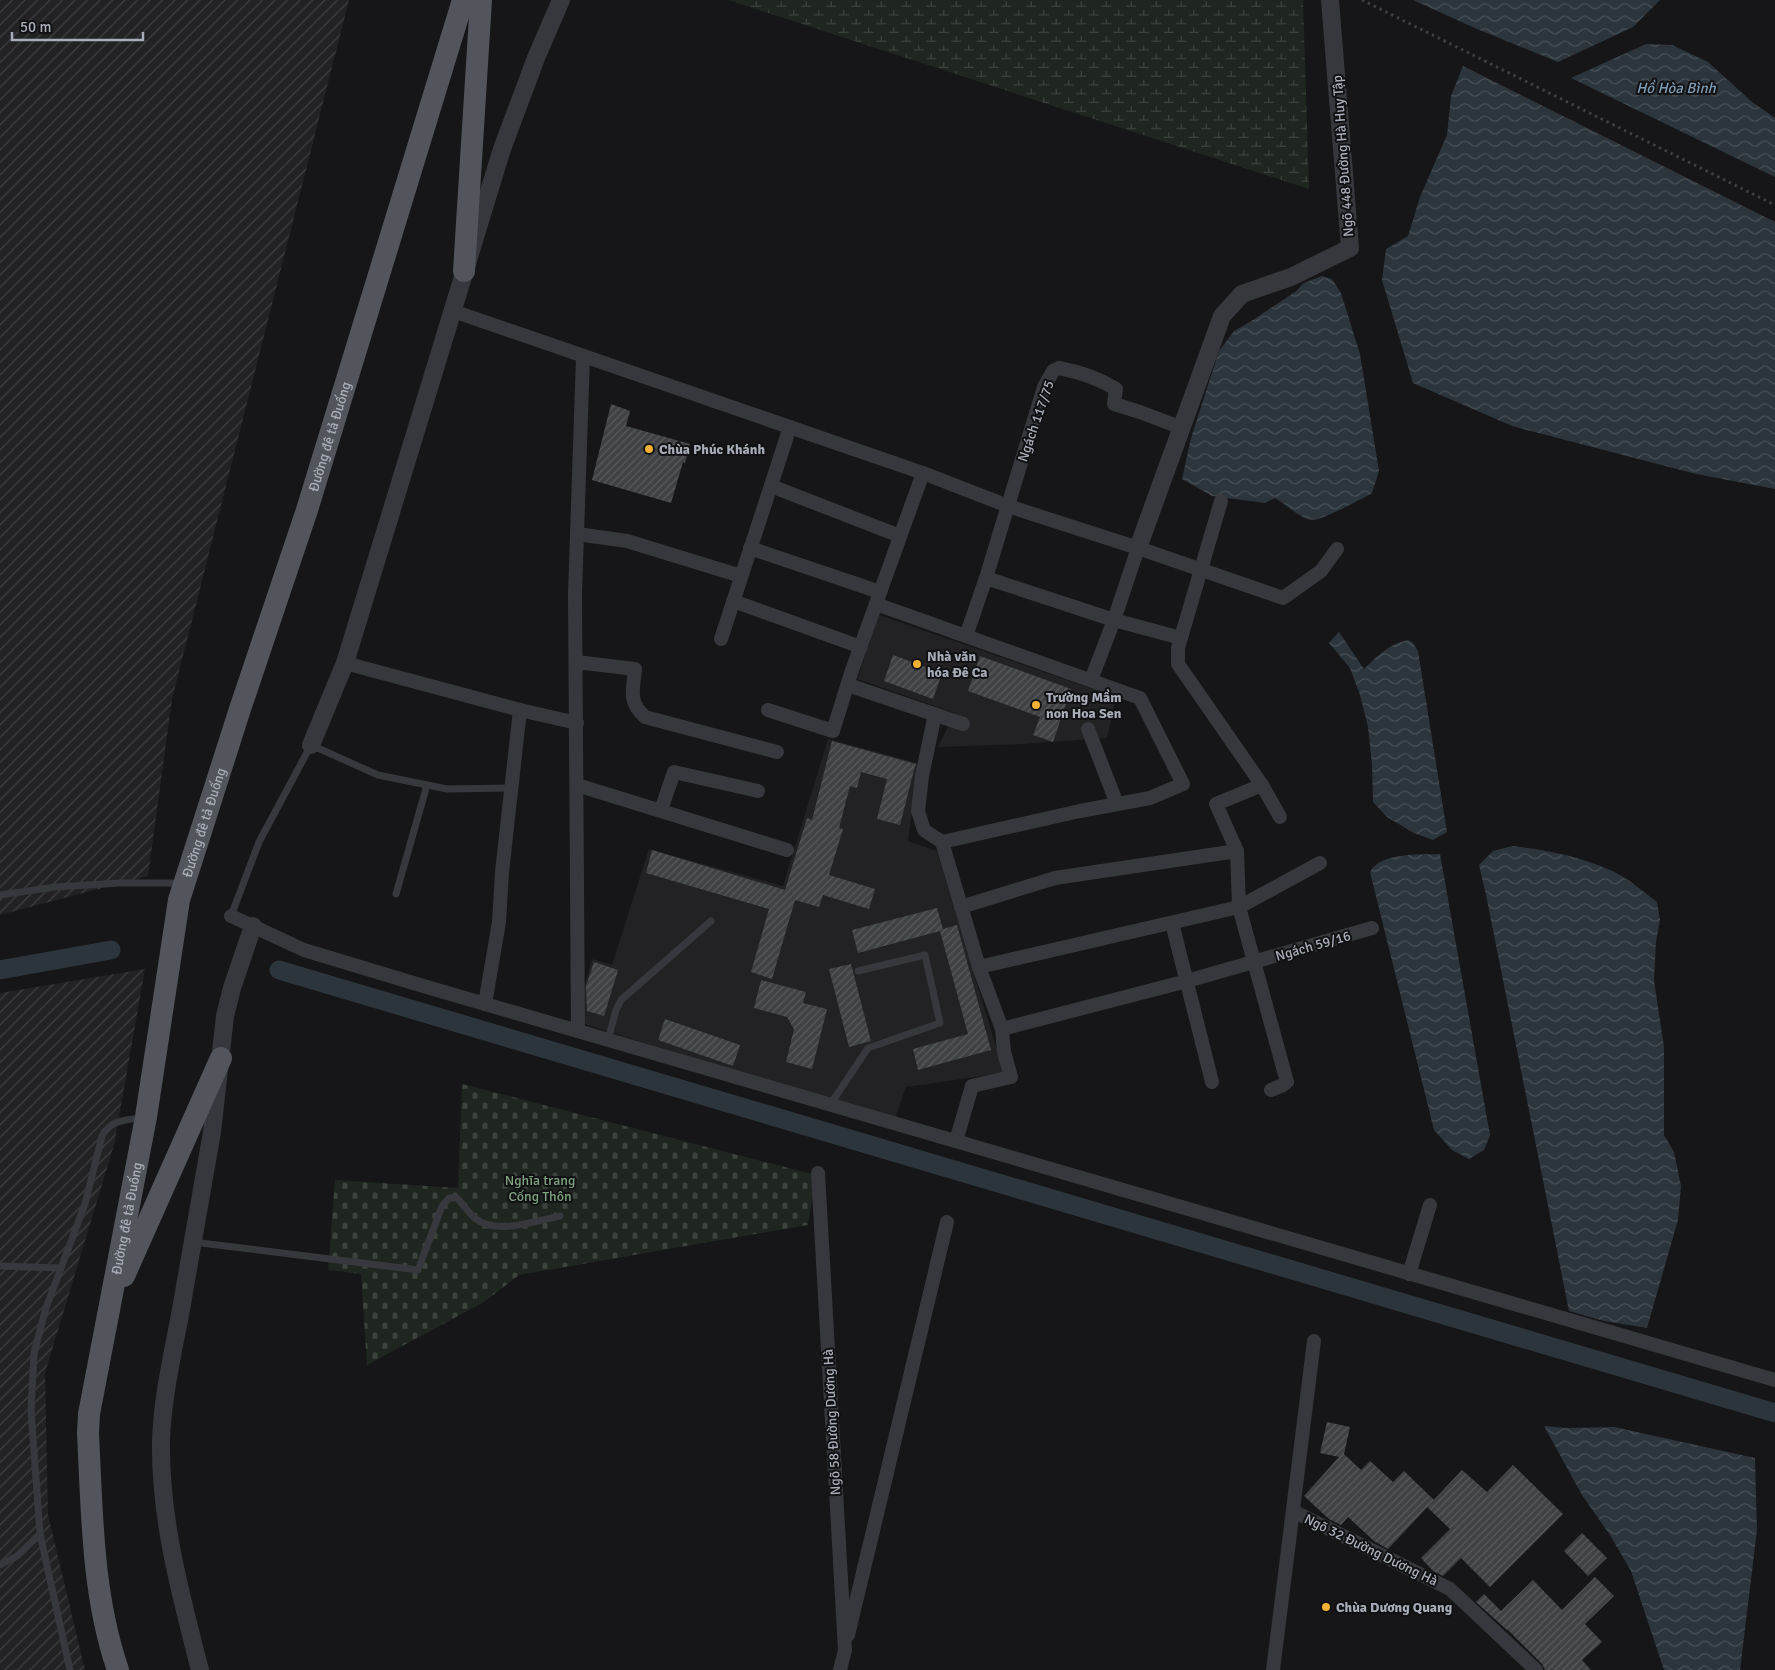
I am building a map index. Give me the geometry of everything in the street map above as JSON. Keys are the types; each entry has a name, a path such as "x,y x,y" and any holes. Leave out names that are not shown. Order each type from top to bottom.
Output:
{"main road":[{"name":"Đường đê tả Đuống","path":"118,1670 110,1646 94,1559 88,1433 89,1414 146,1117 179,900 240,709 307,510 463,0"},
{"path":"464,271 481,0"},
{"path":"108,1313 221,1058"}],"street":[{"path":"311,745 345,663 464,271 520,99 561,0"},
{"name":"Ngõ 448 Đường Hà Huy Tập","path":"1138,548 1222,316 1242,294 1291,278 1350,248 1330,0"},
{"path":"453,311 923,473 1008,506 1283,598 1321,571 1337,549"},
{"path":"578,1031 575,594 583,356"},
{"name":"Ngách 117/75","path":"1008,506 1044,388 1053,371 1059,368 1102,381 1116,389 1114,404 1182,428"},
{"path":"721,639 790,428"},
{"path":"768,710 833,731 923,473"},
{"path":"771,486 900,536"},
{"path":"1221,501 1178,648 1178,664 1262,785 1280,817"},
{"path":"966,636 1008,506"},
{"path":"577,534 627,540 741,576"},
{"path":"750,548 878,598 966,636 1140,698 1183,784 1150,798 942,842"},
{"path":"1091,680 1114,620 1138,548"},
{"path":"986,578 1114,620 1181,638"},
{"path":"733,601 861,647"},
{"path":"576,662 635,669 632,700 645,717 777,752"},
{"path":"345,663 520,710 577,723"},
{"path":"848,685 963,724"},
{"path":"485,1004 499,922 502,872 520,710"},
{"path":"935,714 922,776 918,811 924,830 942,842 979,967 1002,1029 1004,1052 1011,1077 972,1086 956,1142"},
{"path":"1088,730 1117,804"},
{"path":"661,810 674,772 758,791"},
{"path":"577,785 787,850"},
{"path":"1262,785 1216,804 1237,851 1239,907 1286,1082 1283,1086 1271,1090"},
{"path":"961,907 1055,878 1237,851"},
{"path":"979,967 1239,907 1320,863"},
{"path":"230,916 304,950 1775,1380"},
{"path":"1172,923 1212,1082"},
{"path":"200,1670 175,1566 168,1528 162,1459 162,1429 167,1389 212,1132 225,1016 232,988 253,926"},
{"name":"Ngách 59/16","path":"1002,1029 1187,982 1372,928"},
{"name":"Ngõ 58 Đường Dương Hà","path":"818,1174 845,1650 840,1670"},
{"path":"1409,1274 1430,1204"},
{"path":"845,1650 947,1222"},
{"path":"1273,1670 1314,1341"},
{"name":"Ngõ 32 Đường Dương Hà","path":"1293,1511 1450,1589 1536,1670"}],"lane":[{"path":"230,916 259,842 311,745 378,775 447,790 511,788"},
{"path":"396,894 427,785"},
{"path":"0,895 55,887 120,883 184,883"},
{"path":"608,1040 616,1010 621,1000 711,921"},
{"path":"830,1104 868,1048 940,1023 925,955 858,971"},
{"path":"70,1670 40,1534 31,1410 34,1353 46,1308 86,1204 100,1144 105,1131 112,1124 146,1117"},
{"path":"193,1242 418,1270 442,1206 448,1198 458,1198 475,1219 487,1226 503,1227 560,1216"},
{"path":"0,1266 60,1268"},
{"path":"0,1565 17,1556 40,1534"}],"path":[{"path":"1362,0 1775,205"}],"shaded area":[{"path":"0,0 349,0 172,699 148,876 0,915"},
{"name":"Trường Mầm non Hoa Sen","path":"879,615 1116,697 1107,738 938,747 955,713 857,679"},
{"path":"828,739 918,763 908,841 937,851 1004,1073 906,1087 894,1122 575,1021 592,959 612,965 649,849 783,886"},
{"path":"145,969 114,1145 45,1373 48,1515 85,1670 0,1670 0,993"}],"green space":[{"path":"728,0 1303,0 1309,189"},
{"name":"Nghĩa trang Cống Thôn","path":"462,1084 816,1175 808,1225 519,1275 484,1302 367,1365 361,1274 328,1270 335,1180 458,1188"}],"water":[{"path":"1413,0 1660,0 1633,27 1558,62 1477,29"},
{"name":"Hồ Hòa Bình","path":"1646,44 1672,45 1708,62 1751,101 1775,118 1775,177 1571,78"},
{"path":"1463,66 1775,222 1775,489 1696,474 1512,426 1413,383 1382,280 1386,249 1408,236 1420,197 1447,135 1451,96"},
{"path":"1322,276 1332,279 1341,293 1360,354 1379,471 1372,493 1333,513 1313,520 1298,514 1275,498 1265,503 1212,496 1182,479 1191,438 1219,351 1234,331 1295,292 1304,283"},
{"path":"1339,632 1364,669 1384,651 1401,642 1408,640 1413,643 1418,651 1447,832 1433,840 1414,833 1387,817 1373,802 1372,764 1368,727 1360,695 1350,668 1329,643"},
{"path":"1512,846 1562,854 1598,865 1622,876 1657,902 1660,920 1656,942 1654,980 1664,1047 1664,1135 1674,1152 1681,1186 1678,1220 1647,1328 1604,1321 1569,1311 1479,865 1493,851"},
{"path":"1440,854 1490,1135 1484,1150 1469,1159 1452,1150 1434,1130 1370,872 1382,861 1391,858"},
{"path":"1544,1426 1567,1428 1614,1427 1755,1458 1757,1530 1740,1670 1664,1670 1631,1571 1610,1535 1582,1495"}],"building":[{"path":"611,404 630,411 626,426 690,444 671,503 592,480"},
{"path":"893,655 942,673 933,699 884,681"},
{"path":"980,656 1071,689 1053,742 1033,735 1040,717 968,691"},
{"path":"832,741 916,764 900,825 877,819 887,779 861,772 857,788 850,786 839,828 843,829 829,875 875,889 869,909 823,895 819,907 795,900 772,979 751,972 769,909 646,873 652,850 785,890 807,818 812,820"},
{"path":"937,908 943,929 957,925 991,1050 918,1070 913,1049 968,1034 940,931 858,953 852,930"},
{"path":"594,962 618,970 604,1016 587,1011 586,986"},
{"path":"851,964 871,1041 849,1047 829,969"},
{"path":"761,980 806,992 803,1003 827,1009 812,1069 786,1062 794,1029 787,1017 754,1008"},
{"path":"665,1019 740,1045 733,1066 658,1040"},
{"path":"1327,1422 1350,1427 1344,1454 1361,1470 1370,1461 1393,1482 1404,1471 1434,1500 1388,1549 1374,1541 1348,1517 1341,1525 1329,1519 1304,1496 1339,1457 1320,1453"},
{"path":"1513,1465 1563,1514 1490,1587 1461,1558 1443,1576 1433,1571 1421,1558 1450,1529 1427,1507 1462,1470 1487,1492"},
{"path":"1582,1533 1607,1558 1588,1576 1564,1551"},
{"path":"1595,1577 1614,1596 1585,1624 1602,1642 1582,1660 1591,1670 1545,1670 1542,1664 1507,1629 1476,1602 1484,1594 1501,1611 1533,1580 1562,1610"}],"waterway":[{"path":"0,970 111,950"},
{"path":"279,970 1775,1413"}],"place":[{"name":"Chùa Phúc Khánh","path":"649,449"},
{"name":"Nhà văn hóa Đê Ca","path":"917,664"},
{"name":"Trường Mầm non Hoa Sen","path":"1036,705"},
{"name":"Chùa Dương Quang","path":"1326,1607"}]}
